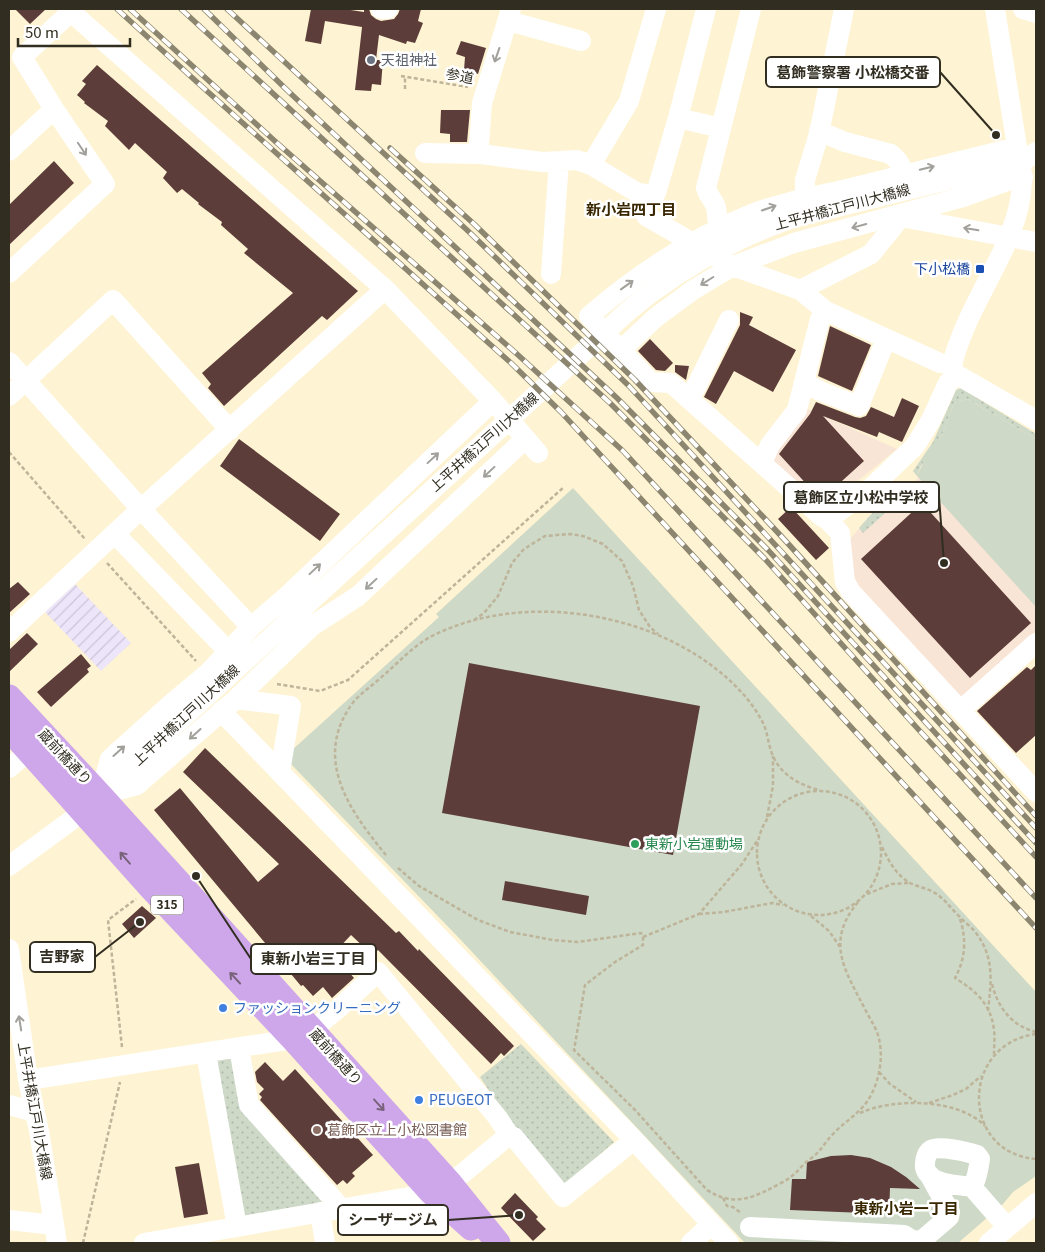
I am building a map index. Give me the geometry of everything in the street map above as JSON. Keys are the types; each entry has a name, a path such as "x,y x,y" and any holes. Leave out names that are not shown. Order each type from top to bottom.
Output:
{"main road":[{"name":"蔵前橋通り","path":"9,697 92,803 302,1034 488,1243"},
{"name":"蔵前橋通り","path":"9,729 28,751 92,803"},
{"name":"蔵前橋通り","path":"440,1188 498,1243"},
{"path":"440,1188 474,1243"},
{"path":"440,1188 516,1243"}],"street":[{"path":"380,9 388,9"},
{"path":"591,165 629,101 656,9"},
{"path":"425,153 481,154 542,162 577,160 591,165 638,193 653,195 656,193 678,118 706,9"},
{"path":"720,229 716,206 707,194 706,188 751,9"},
{"path":"805,198 805,180 819,131 844,9"},
{"path":"828,520 873,486 915,446 931,420 955,370 972,310 1009,237 1020,201 1024,159 995,9"},
{"path":"1023,9 1036,13"},
{"path":"9,273 105,184 54,109 22,57 71,12 385,289 493,401 532,446 358,596 312,626 252,684 137,785 92,803"},
{"path":"481,154 479,145 484,91 510,15 581,41"},
{"path":"9,151 54,109"},
{"path":"678,118 721,128"},
{"path":"819,131 844,142 891,154 898,162 904,174"},
{"path":"1024,159 904,174 805,198 747,216 693,242 638,278 590,316 651,382 671,382 821,516 828,520 840,533 847,586 1036,792"},
{"path":"621,350 663,312 693,290 733,266 794,243 897,217 963,197 1007,181 1024,159"},
{"name":"上平井橋江戸川大橋線","path":"9,866 92,803 628,310 668,279 761,229 792,218 1024,159"},
{"path":"551,274 559,161"},
{"path":"638,193 646,216 733,266 800,290 826,311 955,370 1036,420"},
{"path":"897,217 1036,242"},
{"path":"800,290 871,254 897,217"},
{"path":"9,632 141,509 385,289"},
{"path":"9,396 113,300 230,430"},
{"path":"762,463 770,445 797,410 820,319 826,311"},
{"path":"690,399 730,320"},
{"path":"804,382 820,391 860,406 886,339"},
{"path":"9,362 141,509 250,626"},
{"path":"92,803 110,759 208,673 250,626 287,596 493,401"},
{"path":"115,534 228,651"},
{"path":"287,596 312,626"},
{"path":"961,710 1035,648"},
{"path":"228,705 291,706 280,772"},
{"path":"228,705 280,772 634,1140 729,1243"},
{"path":"9,768 28,751"},
{"name":"上平井橋江戸川大橋線","path":"9,949 28,1080 55,1234"},
{"path":"28,1080 239,1048 302,1034 340,1007 378,972 498,1118 509,1135 514,1137 563,1197 634,1140"},
{"path":"239,1048 249,1105 341,1208"},
{"path":"206,1053 237,1227"},
{"path":"9,1105 35,1112"},
{"path":"144,1243 320,1212 440,1188 462,1174 509,1135"},
{"path":"754,1233 904,1235 912,1240 921,1240 949,1217 950,1212 925,1169 927,1154 931,1149 939,1148 977,1155 980,1159 976,1180 972,1187"},
{"path":"930,1176 936,1181 972,1187 1007,1227"},
{"path":"989,1243 1036,1203"},
{"path":"320,1212 325,1243"},
{"path":"9,1220 55,1234"},
{"path":"691,1243 711,1224"}],"path":[{"name":"参道","path":"405,89 403,76 484,91"},
{"path":"252,684 261,682 320,691 348,680 564,486"},
{"path":"473,621 498,596 512,563 524,549 546,536 570,534 583,536 603,544 622,561 633,586 639,610 650,627 661,637"},
{"path":"387,857 358,819 344,795 335,760 335,743 342,721 356,700 416,646 433,636 473,621 498,615 558,612 608,619 661,637 706,662 742,693 753,706 763,723 772,755 773,786 767,818 758,839 742,864 698,914"},
{"path":"772,755 784,771 795,780 805,786 846,796 866,812 876,828 881,845 890,864 899,874 910,883 940,896 977,934 989,959 991,980 997,1001 1008,1016 1023,1027 1036,1033"},
{"path":"767,818 778,805 794,796 802,792 820,790"},
{"path":"758,839 757,861 762,878 771,893 792,910 816,919 829,931 840,948"},
{"path":"855,1116 869,1098 878,1071 880,1053 877,1034 845,971 840,948 845,919 875,880 881,863 881,845"},
{"path":"396,866 419,886 478,920 510,932 566,942 606,939 641,933 643,945 615,962 585,985 574,1050 635,1110 707,1190 723,1198 732,1200 750,1198 785,1181 798,1172 806,1162 819,1152 832,1135 855,1116 883,1106 916,1102 964,1112 982,1123 998,1142 1010,1151 1036,1159"},
{"path":"865,895 892,884 910,883"},
{"path":"809,915 836,913 859,901"},
{"path":"643,937 698,914 724,912 772,903 784,905"},
{"path":"959,917 965,949 955,978 977,993 988,1012 994,1031 994,1054"},
{"path":"988,1012 991,980"},
{"path":"927,1103 966,1089 982,1075 994,1054 1014,1040 1036,1033"},
{"path":"878,1071 890,1084 916,1102"},
{"path":"982,1075 978,1099 981,1114 988,1129"},
{"path":"723,1198 727,1206 733,1207 747,1217 754,1233"}],"shaded area":[{"path":"801,406 897,449 827,506 817,505 766,459"},
{"path":"1036,439 1036,631 965,697 959,696 856,583 848,544 849,540 893,490 899,496 918,478"},
{"path":"75,584 131,643 101,671 45,612"}],"green space":[{"path":"961,388 1036,434 1036,439 967,399 954,403 942,435 921,466 917,476 913,471 933,442 956,390"},
{"path":"967,399 1036,439 1036,607 917,476 925,459 942,435 954,403"},
{"name":"東新小岩運動場","path":"573,488 1036,992 1036,1176 1013,1192 1003,1204 958,1243 745,1243 459,938 288,761 291,751 439,617 436,614"},
{"path":"893,490 901,499 863,533 859,528"},
{"path":"521,1044 614,1142 563,1187 520,1137 480,1077"},
{"path":"228,1055 235,1061 241,1104 343,1203 238,1225 213,1064 219,1056"}],"building":[{"path":"15,9 46,9 30,24"},
{"path":"311,9 344,9 364,12 364,9 369,9 371,15 381,21 394,19 400,9 421,9 418,21 423,23 415,43 407,41 406,44 379,35 376,60 383,60 381,85 372,84 371,91 355,90 362,27 325,21 321,44 305,41"},
{"path":"461,41 486,48 478,74 464,70 465,57 456,54"},
{"path":"97,65 358,291 327,320 322,316 224,406 208,388 211,384 202,373 293,293 244,253 248,249 221,225 222,222 182,189 177,193 163,178 167,172 135,143 129,150 105,126 108,121 84,103 77,95 86,84 82,81"},
{"path":"441,110 470,110 467,142 450,142 450,134 440,133"},
{"path":"54,161 74,183 9,245 9,205"},
{"path":"740,312 753,317 749,325 796,350 773,392 734,371 716,404 704,397 740,325"},
{"path":"830,326 871,345 852,391 818,376"},
{"path":"650,339 673,363 665,371 656,370 638,351"},
{"path":"675,365 689,366 686,380 675,372"},
{"path":"902,398 919,406 902,442 879,432 877,437 823,416 864,461 821,500 779,454 810,414 816,402 860,418 866,416 871,407 894,417"},
{"path":"239,439 340,514 320,541 220,466"},
{"path":"922,503 1031,623 970,678 861,559"},
{"path":"791,507 829,548 816,560 778,519"},
{"path":"18,582 30,594 9,613 9,589"},
{"path":"27,633 38,644 9,672 9,650"},
{"path":"81,654 91,666 87,669 89,672 51,707 37,692"},
{"path":"469,663 700,706 673,855 442,813"},
{"path":"1036,665 1036,735 1016,753 977,711 1027,667 1031,670"},
{"path":"205,748 396,933 399,931 418,951 419,949 514,1046 504,1056 501,1053 491,1064 378,950 376,952 371,947 367,950 351,935 336,951 339,954 336,957 354,978 332,998 323,987 313,996 303,985 301,986 154,810 180,788 258,882 279,864 183,772"},
{"path":"505,881 589,896 586,915 502,900"},
{"path":"142,906 156,918 134,938 122,924"},
{"path":"265,1062 283,1081 295,1069 373,1155 352,1173 355,1176 347,1184 343,1180 337,1185 260,1100 262,1097 259,1094 264,1089 257,1082 255,1072"},
{"path":"851,1155 870,1158 891,1167 920,1189 890,1188 889,1214 790,1210 792,1179 806,1179 807,1162 831,1156"},
{"path":"199,1163 208,1214 184,1218 175,1167"},
{"path":"515,1193 538,1217 536,1219 546,1229 533,1241 501,1208"}],"railway":[{"path":"117,9 511,363 561,412 1036,928"},
{"path":"130,9 277,143 517,354 623,451 1036,898"},
{"path":"181,9 610,403 765,559 1036,857"},
{"path":"204,9 289,92 617,398 768,550 1036,843"},
{"path":"227,9 467,230 629,386 1036,828"},
{"path":"390,148 474,224 635,380 782,537 1036,816"}],"place":[{"name":"天祖神社","path":"371,60"},
{"name":"葛飾警察署 小松橋交番","path":"996,135"},
{"name":"下小松橋","path":"980,269"},
{"name":"葛飾区立小松中学校","path":"944,563"},
{"name":"東新小岩運動場","path":"635,844"},
{"name":"東新小岩三丁目","path":"196,876"},
{"name":"吉野家","path":"140,922"},
{"name":"ファッションクリーニング","path":"223,1008"},
{"name":"PEUGEOT","path":"419,1100"},
{"name":"葛飾区立上小松図書館","path":"317,1130"},
{"name":"シーザージム","path":"519,1215"}],"district":[{"name":"新小岩四丁目","path":"631,210"},
{"name":"東新小岩一丁目","path":"906,1209"}]}
